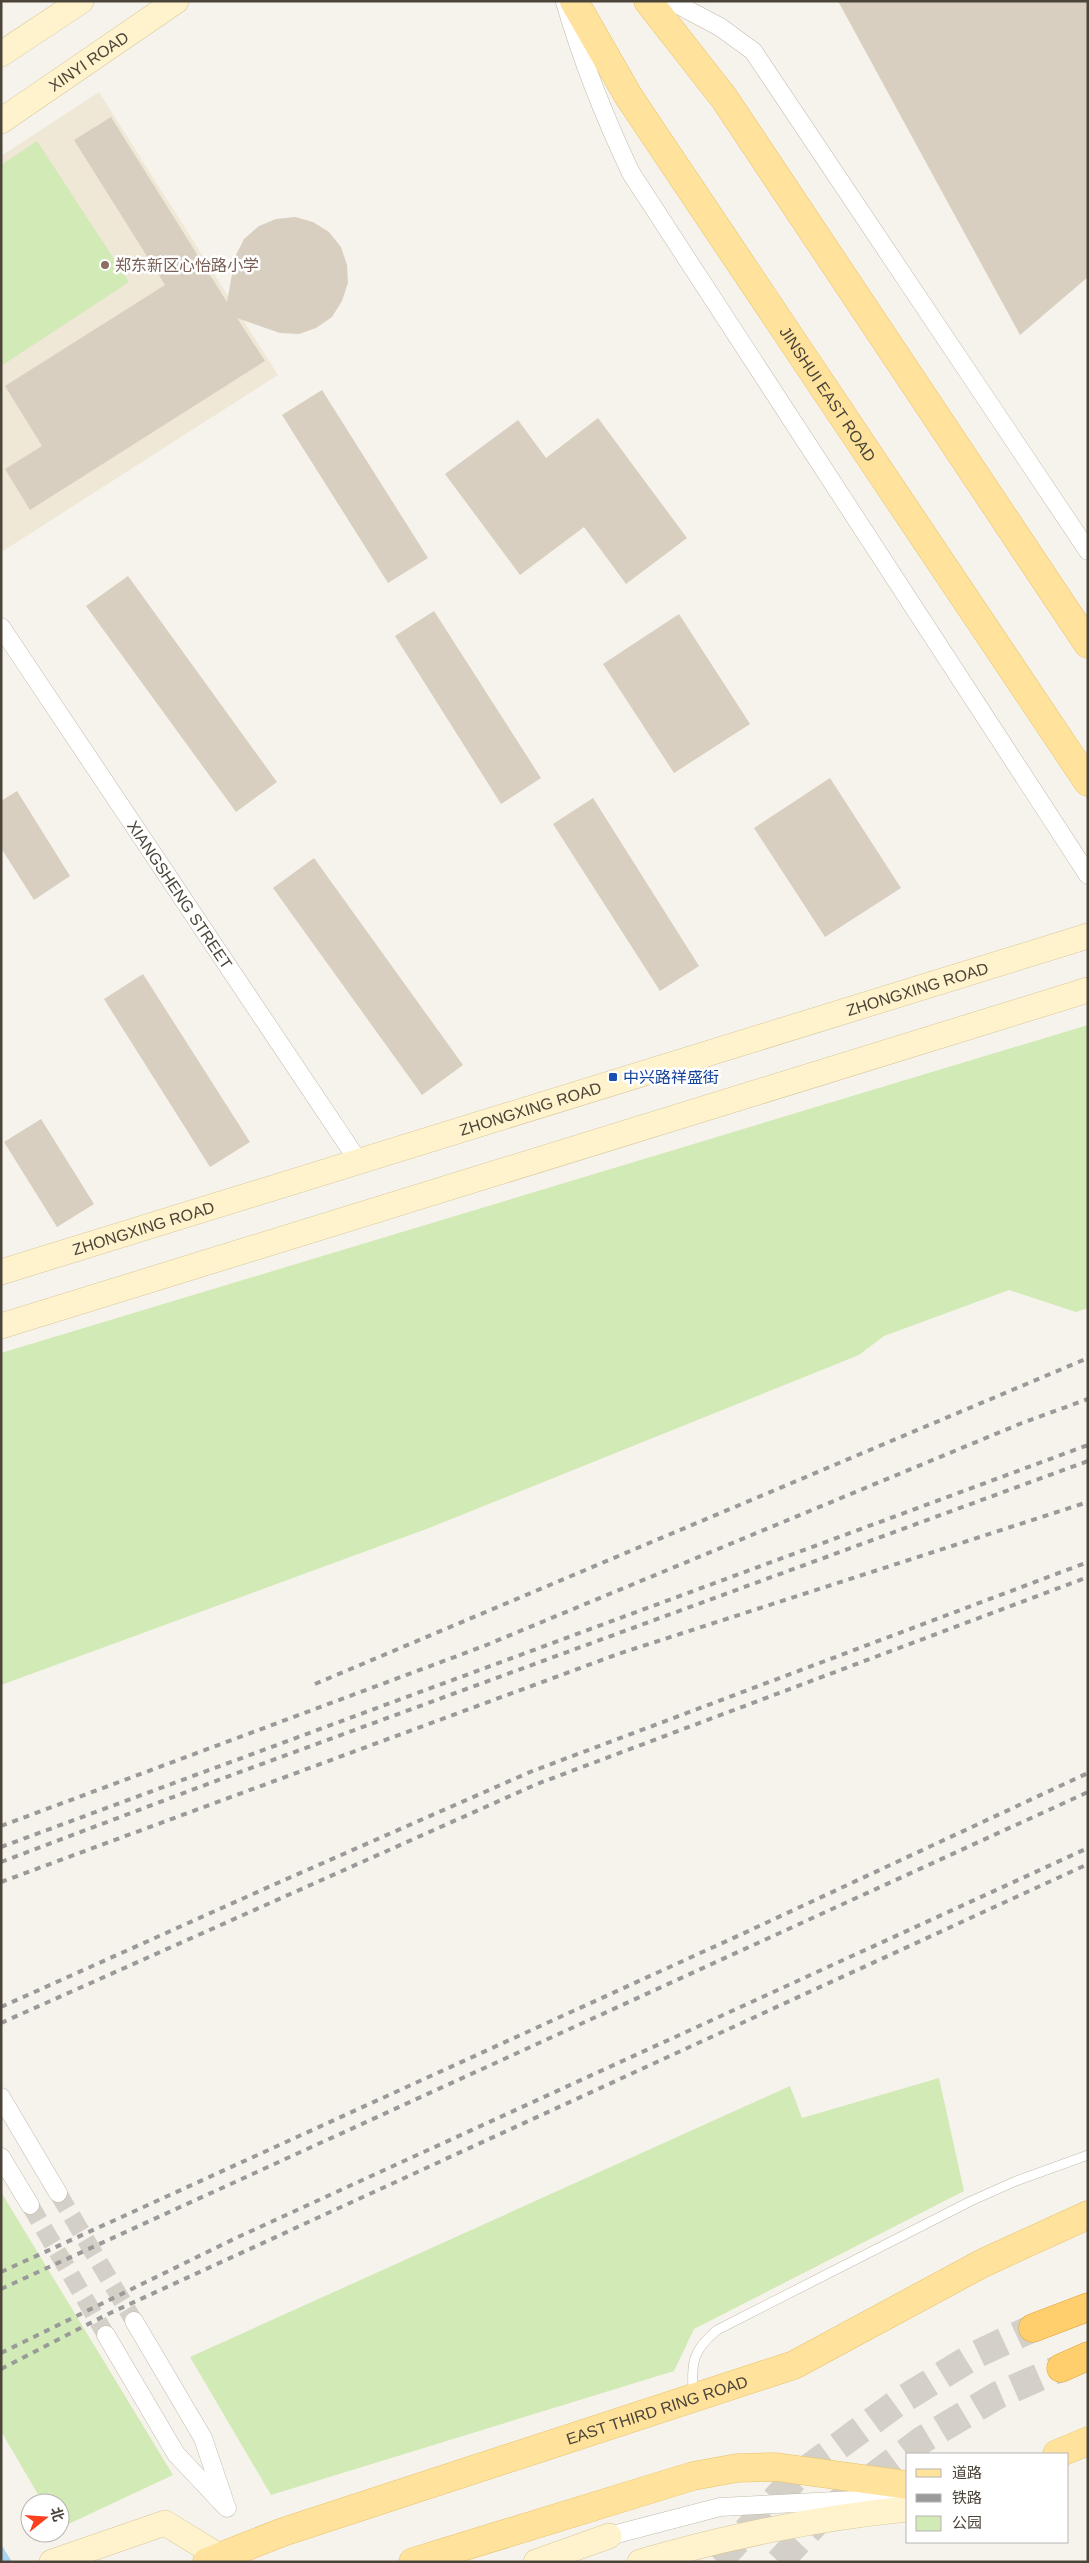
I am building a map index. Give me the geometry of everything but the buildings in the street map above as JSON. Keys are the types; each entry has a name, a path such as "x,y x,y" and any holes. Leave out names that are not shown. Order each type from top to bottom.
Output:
{"highway":[{"path":"1033,2328 1088,2307"}],"main road":[{"name":"JINSHUI EAST ROAD","path":"574,1 629,97 1088,782"},
{"path":"648,1 724,98 1088,644"},
{"name":"EAST THIRD RING ROAD","path":"213,2559 420,2486 692,2400 794,2365 983,2263 1088,2215"},
{"path":"1059,2319 1088,2295"},
{"path":"1059,2453 1088,2441"},
{"path":"413,2562 693,2476 737,2468 776,2466 906,2485"}],"street":[{"path":"1,54 81,1"},
{"name":"XINYI ROAD","path":"1,121 176,1"},
{"path":"565,1 583,62 605,118 631,173 1088,875"},
{"path":"671,1 720,27 752,52 1088,551"},
{"name":"XIANGSHENG STREET","path":"1,627 359,1162"},
{"name":"ZHONGXING ROAD","path":"1,1272 1088,936"},
{"path":"1,1326 1088,990"},
{"path":"1,2097 58,2192"},
{"path":"1,2157 30,2205"},
{"path":"106,2336 176,2454 227,2508 203,2438 134,2321"},
{"path":"536,2562 609,2536 720,2506 855,2500 906,2494"},
{"path":"640,2562 717,2540 782,2525 906,2509"},
{"path":"52,2562 77,2551 165,2523 213,2559"}],"lane":[{"path":"692,2400 692,2364 701,2344 717,2330 971,2201 1016,2181 1088,2155"}],"shaded area":[{"name":"郑东新区心怡路小学","path":"99,92 278,375 3,551 1,548 1,156"}],"green space":[{"path":"37,141 129,282 1,366 1,165"},
{"path":"1088,1025 1088,1308 1076,1312 1009,1290 884,1336 859,1355 429,1528 1,1685 1,1353"},
{"path":"939,2078 964,2191 694,2329 674,2371 271,2495 190,2357 790,2086 802,2118"},
{"path":"1,2192 173,2475 70,2523 70,2493 37,2493 1,2431"}],"water":[{"path":"1,2544 12,2562 1,2562"}],"tunnel":[{"path":"58,2193 134,2321"},
{"path":"30,2205 106,2335"},
{"path":"718,2562 795,2478 897,2403 975,2355 1033,2328"},
{"path":"779,2562 826,2512 922,2440 998,2395 1061,2368"}],"railway":[{"path":"315,1684 1088,1358"},
{"path":"1,1826 484,1646 1022,1423 1088,1399"},
{"path":"1,1847 1088,1445"},
{"path":"1,1862 221,1779 1088,1461"},
{"path":"1,1882 618,1654 1088,1502"},
{"path":"1,2007 530,1772 1088,1562"},
{"path":"1,2023 537,1784 1088,1577"},
{"path":"1,2272 742,1934 1088,1773"},
{"path":"1,2289 1088,1792"},
{"path":"1,2353 238,2237 1088,1848"},
{"path":"1,2369 106,2315 1088,1864"}],"place":[{"name":"郑东新区心怡路小学","path":"105,265"},
{"name":"中兴路祥盛街","path":"613,1077"}]}
